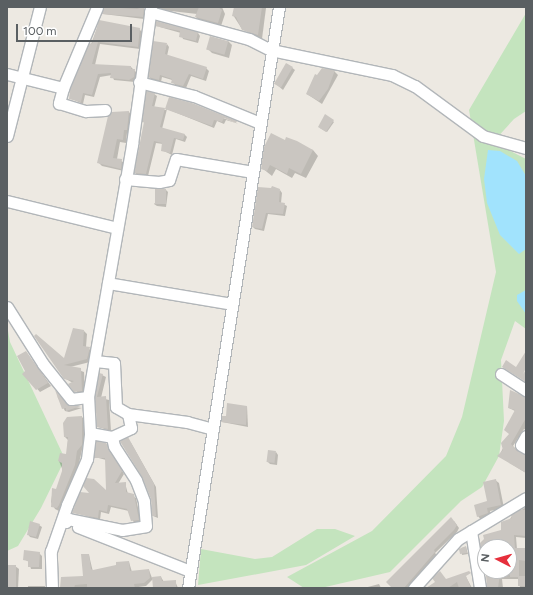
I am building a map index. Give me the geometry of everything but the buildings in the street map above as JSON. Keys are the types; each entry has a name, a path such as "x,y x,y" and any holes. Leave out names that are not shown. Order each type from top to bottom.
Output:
{"street":[{"path":"7,136 40,7"},
{"path":"97,7 59,103 86,111 105,110"},
{"path":"188,588 279,7"},
{"path":"52,588 51,551 64,522 87,459 90,433 88,397 125,179 151,9 248,39 272,50 392,75 415,86 483,136 526,148"},
{"path":"7,74 64,88"},
{"path":"139,82 194,96 260,123"},
{"path":"125,179 159,182 169,180 176,159 253,172"},
{"path":"7,201 117,228"},
{"path":"108,283 232,304"},
{"path":"7,307 43,364 71,399 88,397"},
{"path":"95,361 114,363 116,407 128,414 187,422 213,429"},
{"path":"500,374 526,390"},
{"path":"90,433 112,437 132,428 128,414"},
{"path":"526,436 521,445 526,448"},
{"path":"64,522 68,519 122,530 146,526 144,501 139,487 114,446 112,437"},
{"path":"414,588 458,540 526,498"},
{"path":"64,522 190,571"},
{"path":"471,531 480,588"}],"green space":[{"path":"526,13 526,111 514,119 493,142 526,159 526,329 515,321 501,360 504,421 499,456 482,487 461,501 390,572 321,588 304,588 287,577 372,531 446,456 462,417 496,272 469,110"},
{"path":"7,325 10,342 65,459 41,508 18,546 7,551"},
{"path":"317,529 335,529 355,536 306,565 198,585 201,549 255,559 272,557"}],"water":[{"path":"488,150 500,151 517,161 526,176 526,249 519,254 500,235 487,203 484,179"},
{"path":"526,290 526,314 517,301 517,295"}]}
